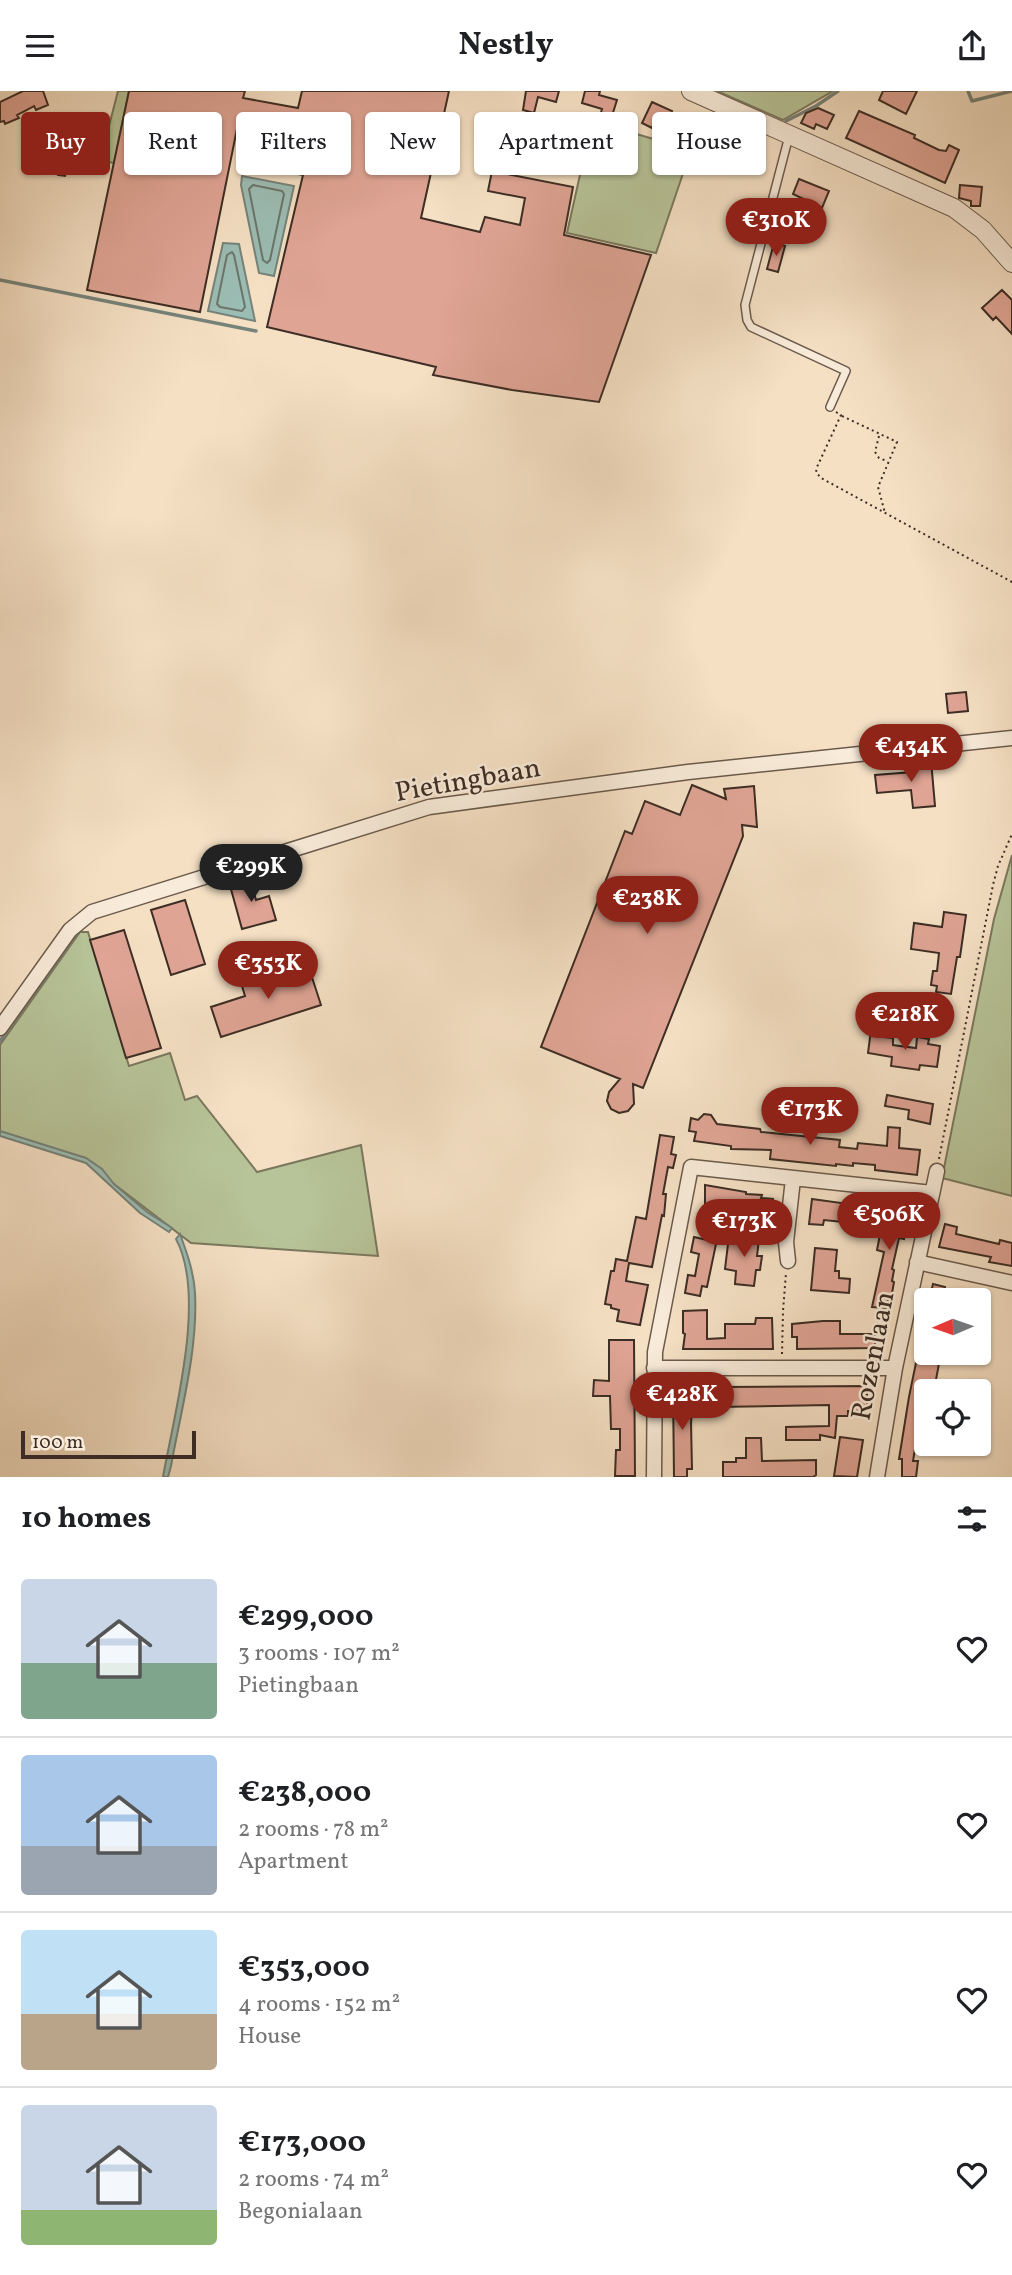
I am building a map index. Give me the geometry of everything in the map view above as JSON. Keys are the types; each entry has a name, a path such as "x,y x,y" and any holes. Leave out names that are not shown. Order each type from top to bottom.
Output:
{"street":[{"path":"691,91 954,208 983,230 1012,263"},
{"name":"Pietingbaan","path":"0,1028 70,930 92,912 429,807 688,772 1012,738"},
{"path":"654,1477 654,1352 691,1167 932,1193"},
{"name":"Rozenlaan","path":"877,1477 895,1368 937,1171"},
{"path":"788,1261 786,1242 793,1179"},
{"path":"918,1262 1012,1283"},
{"path":"654,1369 895,1368"}],"lane":[{"path":"789,135 745,313 751,327 846,371 830,407"}],"path":[{"path":"830,407 897,442 878,487 885,513"},
{"path":"841,415 816,472 821,478 1012,582"},
{"path":"880,434 875,452 879,458 888,462"},
{"path":"937,1171 993,885 1012,834"},
{"path":"782,1367 783,1311 788,1261"}],"green space":[{"path":"118,91 129,91 114,163 110,162 110,122"},
{"path":"717,91 833,91 783,120"},
{"path":"638,134 652,139 652,175 683,175 656,253 567,233 580,175 638,175"},
{"path":"1012,855 1012,1196 942,1178 994,919"},
{"path":"80,932 88,932 129,1066 170,1053 185,1100 197,1096 257,1172 361,1145 378,1256 191,1243 85,1162 0,1134 0,1045"}],"water":[{"path":"242,176 294,186 274,276 259,273 241,185"},
{"path":"223,243 239,244 255,321 208,311"},
{"path":"0,1131 86,1158 102,1169 114,1184 147,1212 172,1228 169,1232 140,1213 86,1163 0,1136"},
{"path":"180,1234 190,1263 194,1286 194,1336 171,1466 168,1477 163,1477 180,1389 188,1323 189,1292 185,1263 176,1239"}],"building":[{"path":"23,91 43,91 48,105 36,110 34,106 17,115 19,118 5,124 4,121 0,122 0,102"},
{"path":"129,91 245,91 243,98 298,108 302,91 449,91 444,112 365,112 365,175 430,175 421,218 480,232 485,217 520,225 525,198 488,191 491,175 512,175 573,187 564,235 651,255 599,402 512,390 433,375 436,367 267,327 303,175 351,175 351,112 236,112 236,134 200,312 87,290 124,115 124,175 222,175 222,112 125,112"},
{"path":"526,91 559,91 556,102 538,97 534,112 523,110"},
{"path":"585,91 600,91 599,95 617,100 613,112 601,112 602,109 582,103"},
{"path":"883,91 917,91 906,114 879,100"},
{"path":"652,102 672,111 652,112 652,128 642,123"},
{"path":"818,108 834,115 827,129 816,124 814,129 801,123 806,113"},
{"path":"859,111 915,135 914,138 939,150 946,151 949,145 959,150 945,183 846,138"},
{"path":"799,179 829,191 822,208 793,194"},
{"path":"960,185 982,187 980,206 971,206 971,201 959,198"},
{"path":"774,243 785,246 778,272 767,269"},
{"path":"1002,290 1012,300 1012,334 996,317 993,320 982,308"},
{"path":"966,692 968,711 948,713 946,694"},
{"path":"931,760 935,806 913,808 911,790 877,793 875,775 913,772 912,762"},
{"path":"692,785 726,799 724,789 754,786 757,827 742,825 743,836 643,1088 633,1084 634,1104 628,1111 619,1113 611,1109 607,1101 609,1092 620,1079 541,1047 625,831 632,834 645,801 680,815"},
{"path":"249,876 256,900 269,896 276,920 242,929 229,882"},
{"path":"185,900 205,964 171,975 151,910"},
{"path":"944,912 966,915 951,994 936,992 937,986 931,985 933,971 937,971 939,953 911,949 914,923 942,927"},
{"path":"124,930 161,1048 126,1058 90,940"},
{"path":"308,965 321,1005 221,1037 211,1007 245,996 242,986"},
{"path":"871,1030 884,1032 884,1037 893,1038 893,1045 916,1048 917,1037 929,1039 928,1044 940,1046 937,1067 920,1065 919,1070 891,1066 892,1057 868,1053"},
{"path":"887,1095 933,1104 930,1124 908,1119 909,1110 885,1106"},
{"path":"704,1114 711,1115 717,1124 760,1129 761,1132 840,1140 839,1147 857,1149 858,1143 887,1146 888,1127 900,1128 899,1148 920,1150 917,1175 875,1170 875,1165 853,1163 853,1166 836,1166 770,1159 771,1150 731,1149 731,1146 694,1141 696,1132 689,1131 691,1118 698,1120"},
{"path":"660,1135 674,1137 671,1154 676,1155 673,1168 668,1167 663,1194 666,1194 664,1216 662,1215 652,1267 629,1263 626,1281 648,1285 640,1325 617,1321 619,1310 605,1304 616,1259 627,1261 636,1217 646,1219"},
{"path":"705,1185 773,1199 771,1219 709,1214 710,1209 705,1208"},
{"path":"812,1199 856,1205 853,1228 843,1227 843,1222 824,1220 823,1225 809,1224"},
{"path":"882,1203 905,1208 902,1224 907,1225 904,1239 899,1238 892,1269 894,1282 891,1299 888,1299 886,1308 872,1307 884,1252 877,1250 884,1214 881,1210"},
{"path":"945,1224 957,1227 956,1234 999,1244 1000,1240 1012,1243 1012,1266 989,1262 991,1257 939,1247"},
{"path":"746,1225 756,1235 756,1239 759,1239 757,1256 762,1256 760,1270 756,1270 754,1286 735,1284 736,1271 725,1269 728,1244 739,1244 739,1237 745,1238"},
{"path":"694,1237 716,1242 707,1287 702,1286 700,1296 685,1293 688,1275 695,1276 699,1254 691,1252"},
{"path":"815,1248 837,1250 835,1271 839,1271 839,1278 850,1279 849,1293 811,1290"},
{"path":"933,1284 945,1287 945,1288 932,1288"},
{"path":"707,1310 707,1339 725,1338 725,1324 755,1324 756,1318 772,1318 773,1349 683,1349 683,1311"},
{"path":"840,1321 840,1334 875,1334 875,1348 797,1349 797,1337 792,1337 792,1324"},
{"path":"609,1340 634,1340 635,1476 615,1476 616,1450 620,1450 620,1429 611,1429 610,1396 593,1396 594,1380 609,1381"},
{"path":"916,1365 939,1365 936,1379 914,1379 913,1461 918,1461 916,1477 902,1477 902,1459 899,1459"},
{"path":"867,1386 867,1411 848,1411 848,1416 837,1416 835,1438 820,1435 820,1440 786,1440 786,1427 829,1426 829,1405 715,1407 715,1393 722,1393 722,1387"},
{"path":"673,1388 687,1388 687,1400 695,1400 696,1410 692,1410 691,1423 692,1469 687,1469 687,1477 674,1477"},
{"path":"840,1437 863,1440 857,1477 834,1476"},
{"path":"746,1438 761,1438 762,1461 816,1460 816,1475 723,1477 723,1462 736,1462 736,1458 746,1458"}],"waterway":[{"path":"786,121 838,91"},
{"path":"968,91 972,101 1012,91"},
{"path":"0,280 256,331"},
{"path":"0,1041 77,932"}]}
